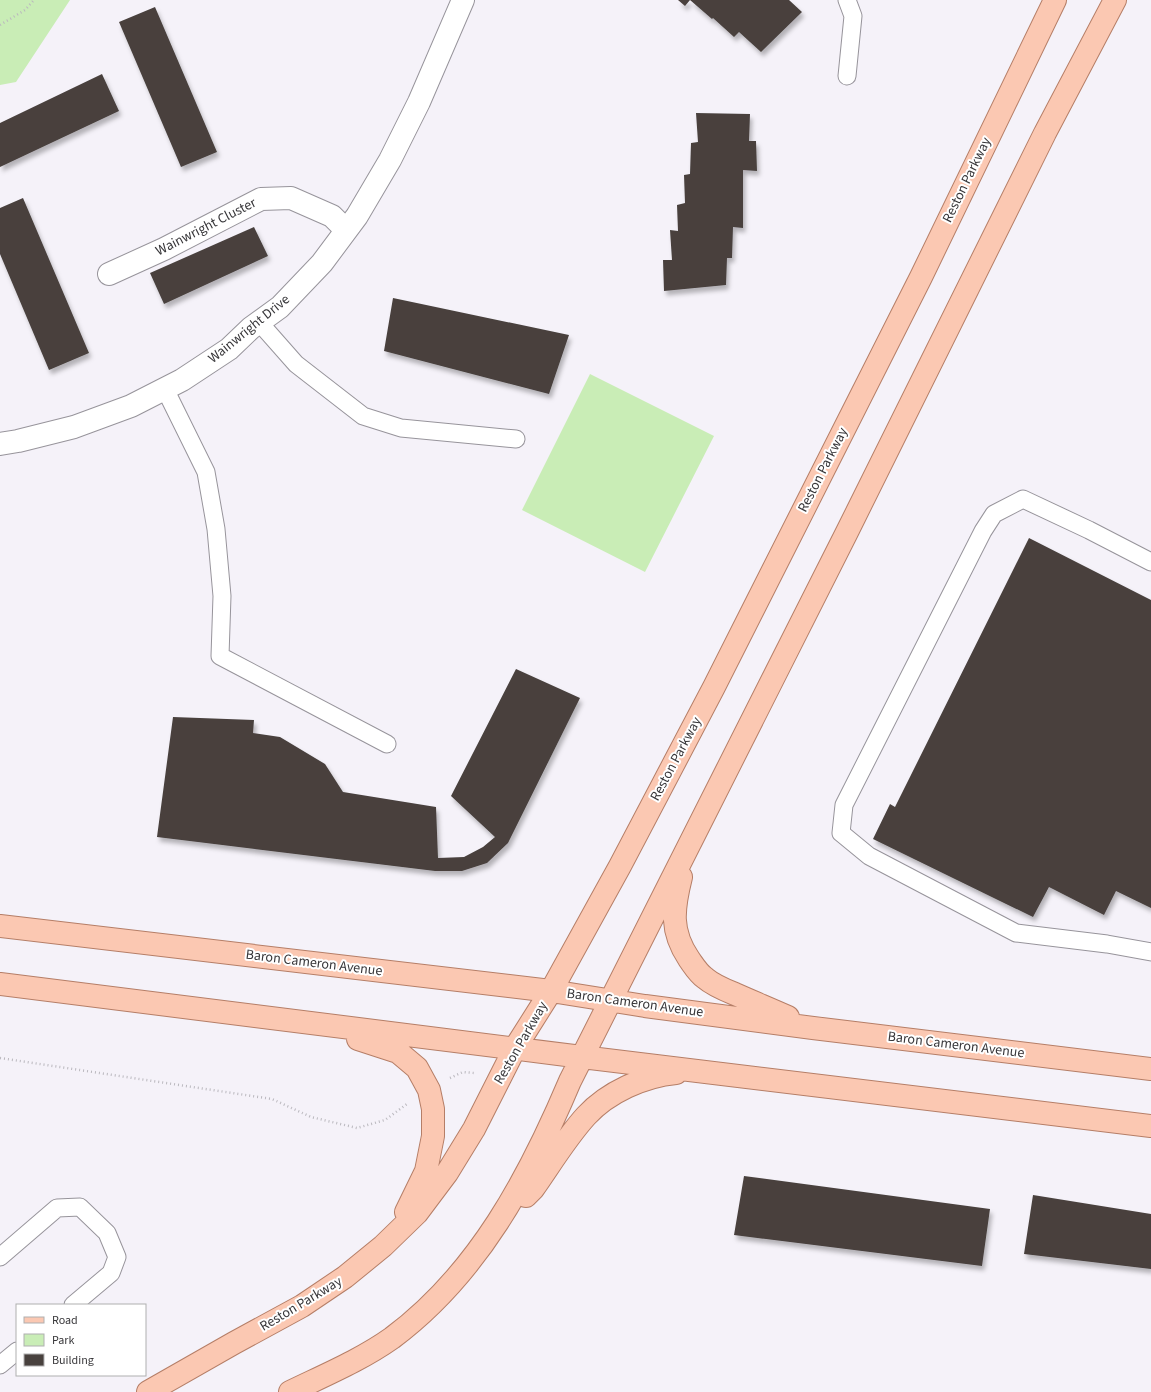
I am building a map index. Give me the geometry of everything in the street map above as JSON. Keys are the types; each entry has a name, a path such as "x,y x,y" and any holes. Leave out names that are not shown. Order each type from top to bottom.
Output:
{"main road":[{"name":"Reston Parkway","path":"148,1392 302,1306 345,1277 383,1246 417,1213 447,1173 474,1129 515,1048 552,991 620,866 714,687 921,277 1055,0"},
{"path":"290,1392 353,1362 392,1338 430,1305 465,1268 499,1221 527,1174 611,999 1045,133 1115,0"},
{"path":"687,849 674,914 676,935 697,970 705,979 721,988 813,1028"},
{"name":"Baron Cameron Avenue","path":"0,926 552,991 611,999 645,1006 813,1028 1151,1069"},
{"path":"0,984 1151,1126"},
{"path":"308,1023 398,1052 417,1068 429,1090 433,1109 433,1136 426,1171 395,1235"},
{"path":"499,1221 533,1189 586,1115 602,1101 640,1082 664,1074 698,1070"}],"street":[{"name":"Wainwright Drive","path":"0,444 74,427 131,406 182,380 229,349 251,328 280,307 322,263 357,216 390,160 419,102 463,0"},
{"name":"Wainwright Cluster","path":"109,274 164,249 261,199 291,198 332,216 346,230"}],"lane":[{"path":"847,0 852,16 847,76"},
{"path":"259,322 296,364 363,416 401,428 516,439"},
{"path":"165,389 206,472 216,528 222,596 220,656 386,744"},
{"path":"1151,562 1089,530 1023,499 994,514 979,538 844,805 841,833 869,856 1016,933 1107,944 1151,952"},
{"path":"0,1257 56,1208 80,1207 107,1233 117,1257 111,1273 74,1304"},
{"path":"0,1365 16,1352"}],"path":[{"path":"0,25 25,10 34,0"},
{"path":"0,1058 272,1099 311,1117 357,1128 385,1120 408,1104"},
{"path":"446,1080 463,1072 480,1074"}],"green space":[{"path":"0,0 70,0 16,82 0,85"},
{"path":"590,374 714,436 645,572 522,510"}],"building":[{"path":"678,0 690,0 685,6"},
{"path":"690,0 789,0 802,12 761,52 739,32 734,37"},
{"path":"155,7 217,152 181,167 119,22"},
{"path":"102,74 119,111 0,167 0,123"},
{"path":"696,113 750,114 749,141 756,141 757,171 743,170 743,228 733,227 732,258 727,258 726,285 664,291 663,260 672,260 670,230 678,231 677,205 685,203 684,175 690,174 691,143 698,142"},
{"path":"23,198 89,353 49,370 0,254 0,208"},
{"path":"254,227 268,256 164,304 150,273"},
{"path":"393,298 569,335 549,394 384,351"},
{"path":"1029,538 1151,600 1151,908 1116,891 1104,915 1049,887 1033,917 873,839 890,804 895,807"},
{"path":"516,669 580,698 508,843 487,863 462,871 435,871 157,837 173,717 254,720 253,733 280,737 325,764 343,792 436,807 438,858 464,857 483,847 495,837 451,796"},
{"path":"744,1176 990,1209 982,1266 734,1235"},
{"path":"1033,1195 1151,1214 1151,1269 1024,1254"}]}
